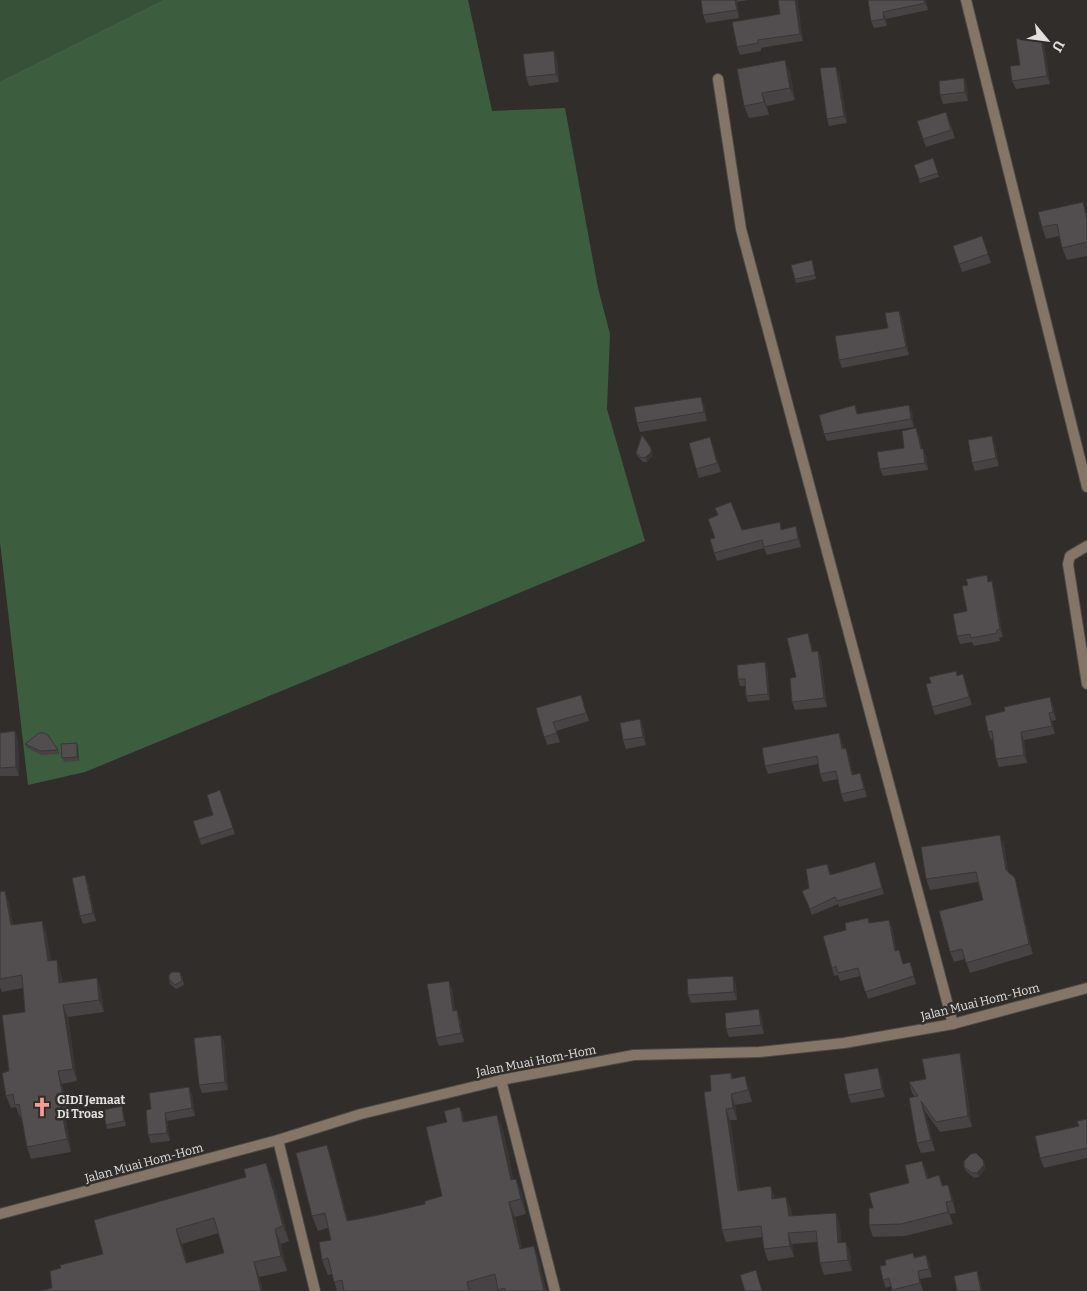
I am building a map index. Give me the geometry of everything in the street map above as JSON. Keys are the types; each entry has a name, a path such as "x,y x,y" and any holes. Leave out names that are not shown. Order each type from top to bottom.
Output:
{"street":[{"path":"966,0 1087,487"},
{"path":"718,79 741,229 953,1024"},
{"path":"1087,546 1070,556 1068,564 1087,684"},
{"name":"Jalan Muai Hom-Hom","path":"0,1214 278,1140 361,1114 501,1080 634,1055 794,1050 953,1024 1087,988"},
{"path":"501,1080 556,1291"},
{"path":"278,1140 315,1291"}],"green space":[{"path":"0,0 162,0 0,81"},
{"path":"162,0 468,0 492,111 565,108 598,288 610,334 607,409 645,541 85,772 28,785 0,542 0,81"}],"building":[{"path":"701,0 735,0 737,10 703,15"},
{"path":"778,0 795,0 800,34 758,40 758,43 737,47 732,22 780,14"},
{"path":"868,0 924,0 925,3 883,12 884,19 871,21"},
{"path":"1041,36 1047,76 1012,81 1010,66 1020,65 1016,39"},
{"path":"554,51 556,74 526,77 523,54"},
{"path":"785,60 790,88 762,93 764,102 744,106 737,69"},
{"path":"836,67 844,116 827,119 820,68"},
{"path":"964,78 965,92 940,95 939,81"},
{"path":"946,112 951,130 923,139 917,121"},
{"path":"933,158 938,173 919,179 914,165"},
{"path":"1083,202 1087,220 1087,242 1062,248 1057,224 1042,227 1038,212"},
{"path":"982,236 988,254 959,264 953,246"},
{"path":"812,260 815,275 795,279 791,265"},
{"path":"899,311 906,347 839,360 835,336 888,328 885,313"},
{"path":"701,397 704,412 637,423 634,407"},
{"path":"855,405 857,414 909,405 911,419 824,434 819,415"},
{"path":"916,428 921,449 923,448 925,463 880,469 877,452 904,448 902,431"},
{"path":"642,435 651,448 651,452 642,458 636,453"},
{"path":"992,436 996,458 972,463 968,440"},
{"path":"710,437 717,463 696,469 689,443"},
{"path":"731,502 742,530 780,522 781,530 796,526 798,539 764,547 762,540 714,553 710,539 715,538 708,519 718,515 715,508"},
{"path":"987,575 988,582 992,581 1000,629 997,630 997,633 971,638 970,634 957,636 953,614 967,611 962,586 968,585 966,579"},
{"path":"808,633 812,652 818,651 824,698 792,702 790,678 796,677 787,638"},
{"path":"765,662 768,694 746,696 745,679 738,679 737,665"},
{"path":"956,671 957,676 963,674 969,697 932,707 926,684 931,683 929,677"},
{"path":"581,695 586,713 553,722 557,733 544,737 536,708"},
{"path":"1050,697 1053,712 1049,713 1052,726 1021,732 1024,755 996,759 992,731 988,732 985,716 1005,711 1004,707"},
{"path":"640,719 643,737 623,740 620,723"},
{"path":"15,731 16,767 0,768 0,733"},
{"path":"39,733 48,735 58,750 40,751 25,744"},
{"path":"839,733 842,749 846,748 852,775 860,773 864,789 841,794 836,771 820,774 817,756 765,766 762,748"},
{"path":"77,743 77,757 62,758 61,744"},
{"path":"220,790 233,828 199,839 193,821 213,815 207,795"},
{"path":"1000,835 1006,870 1015,878 1029,944 966,963 962,949 950,952 939,911 983,900 976,872 926,879 921,847"},
{"path":"875,862 882,888 837,901 835,897 810,909 802,891 809,888 806,869 827,864 830,875"},
{"path":"85,875 93,913 80,916 72,878"},
{"path":"5,891 11,925 42,921 48,961 57,960 59,983 97,978 99,1000 63,1005 73,1069 58,1071 63,1096 59,1097 67,1139 27,1147 19,1104 15,1105 13,1094 6,1096 2,1073 9,1071 2,1015 25,1012 22,975 0,979 0,892"},
{"path":"868,918 869,923 889,920 895,951 899,950 903,964 910,962 914,976 865,992 858,968 838,973 836,966 832,968 823,936 846,930 845,923"},
{"path":"172,972 180,972 182,981 175,985 169,979 169,975"},
{"path":"733,976 734,992 688,995 687,979"},
{"path":"449,981 453,1011 457,1010 461,1033 436,1038 427,984"},
{"path":"759,1009 761,1025 726,1029 725,1013"},
{"path":"221,1035 225,1082 199,1085 194,1038"},
{"path":"960,1053 968,1116 936,1122 921,1101 931,1140 917,1143 909,1098 918,1096 909,1082 926,1079 922,1059"},
{"path":"878,1068 882,1089 848,1095 844,1074"},
{"path":"731,1073 731,1079 745,1076 748,1090 731,1094 733,1108 726,1109 738,1191 771,1186 772,1199 786,1197 789,1216 836,1213 838,1243 846,1242 848,1260 820,1263 816,1231 788,1233 790,1246 764,1249 761,1226 722,1230 704,1092 711,1091 710,1075"},
{"path":"189,1087 192,1108 165,1113 167,1133 148,1135 146,1110 151,1109 149,1093"},
{"path":"122,1106 124,1121 106,1125 103,1110"},
{"path":"460,1107 463,1122 497,1115 511,1180 516,1179 521,1199 509,1202 520,1249 534,1246 544,1291 505,1291 505,1288 498,1290 495,1274 467,1282 469,1291 344,1291 342,1280 334,1282 328,1258 322,1260 319,1242 331,1240 325,1213 312,1216 296,1153 327,1145 347,1221 425,1204 425,1201 442,1196 426,1127 447,1122 444,1111"},
{"path":"1087,1119 1087,1148 1040,1158 1035,1136 1079,1126 1077,1121"},
{"path":"976,1153 983,1160 984,1165 977,1173 972,1173 964,1167 964,1161 971,1154"},
{"path":"922,1161 927,1179 939,1175 942,1186 948,1185 952,1201 946,1202 948,1212 901,1224 869,1225 869,1208 873,1208 869,1193 909,1183 905,1165"},
{"path":"266,1163 283,1226 275,1229 281,1256 254,1262 261,1291 39,1291 52,1288 50,1271 61,1268 60,1265 103,1254 94,1220 246,1177 244,1169","holes":["214,1218 224,1253 186,1263 176,1229"]},
{"path":"913,1253 914,1258 926,1255 929,1269 918,1271 920,1283 892,1290 889,1278 883,1280 880,1266 886,1265 885,1260"},
{"path":"756,1270 762,1291 745,1291 740,1275"},
{"path":"977,1271 981,1291 957,1291 954,1276"}],"place":[{"name":"GIDI Jemaat Di Troas","path":"42,1107"}]}
